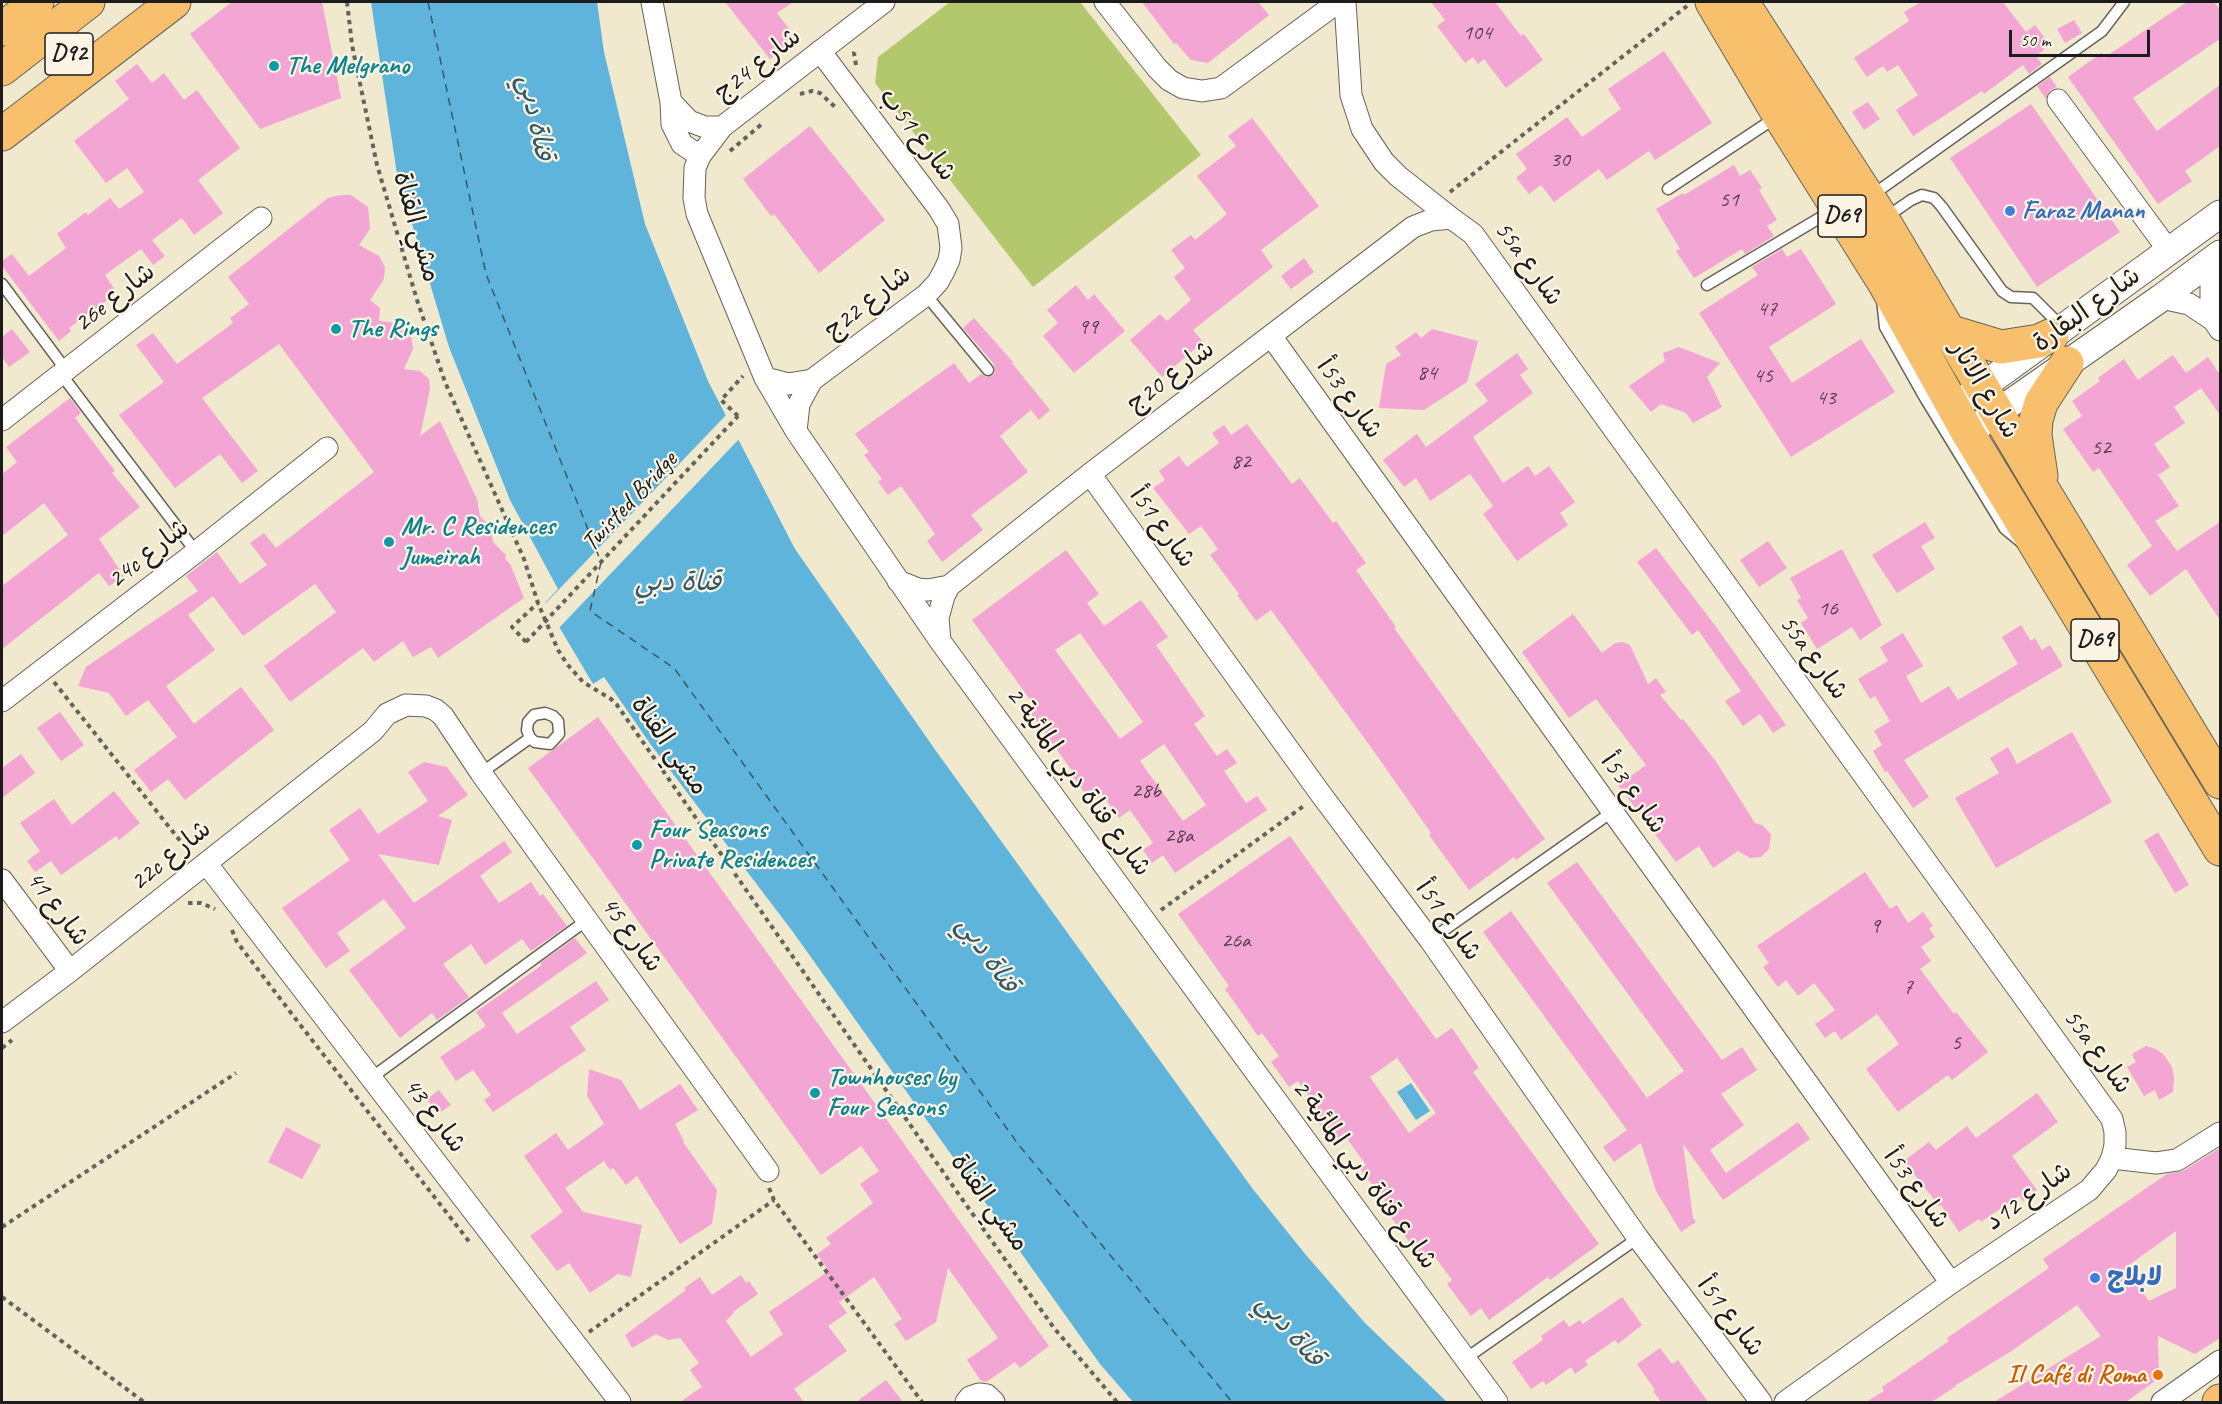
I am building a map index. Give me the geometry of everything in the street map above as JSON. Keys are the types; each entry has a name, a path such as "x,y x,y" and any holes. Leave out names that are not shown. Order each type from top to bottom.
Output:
{"main road":[{"name":"D92","path":"2,29 37,2"},
{"name":"D92","path":"2,69 88,2"},
{"name":"D92","path":"2,106 136,2"},
{"path":"2,134 174,2"},
{"path":"1701,2 1727,10"},
{"name":"شارع الاثار","path":"1727,10 1779,59 1876,209 2220,782"},
{"name":"شارع الاثار","path":"1727,10 1779,115 1885,284 1961,420 2220,849"},
{"path":"1948,331 2001,347 2039,341 2061,342 2036,420 2035,435 2043,490"},
{"path":"1973,386 1990,400 1988,428 1978,436 1961,420 1956,397 1966,393 1973,386"}],"street":[{"path":"652,2 671,102 672,124 676,135 690,151 700,156"},
{"name":"شارع 24ج","path":"722,127 884,2"},
{"path":"1105,2 1169,80 1183,88 1202,91 1221,88 1338,2"},
{"name":"55a شارع","path":"1345,2 1349,77 1353,104 1362,129 1384,162 1398,176 1440,215 1473,234 2112,1119 2115,1132 2112,1158"},
{"path":"1756,2 1774,34 1779,59"},
{"name":"شارع 51ب","path":"820,51 939,209 948,224 949,260"},
{"path":"2058,100 2169,251"},
{"path":"671,102 689,121 705,127 722,127"},
{"name":"شارع قناة دبي المائية 2","path":"722,127 700,156 695,168 694,198 697,214 758,373 940,641 1497,1402"},
{"name":"شارع البقارة","path":"1990,400 2169,251 2220,214"},
{"name":"شارع 20ج","path":"949,586 1090,474 1413,227 1440,215"},
{"name":"26e شارع","path":"2,420 261,218"},
{"name":"شارع البقارة","path":"2061,342 2161,298 2220,254"},
{"name":"شارع 22ج","path":"796,431 799,404 812,380 926,295 938,282 949,260"},
{"path":"2217,325 2211,310 2211,286 2220,260"},
{"path":"2161,298 2189,304 2217,325"},
{"name":"شارع 53أ","path":"1271,336 1951,1283"},
{"path":"758,373 788,384 812,380"},
{"name":"24c شارع","path":"2,701 327,448"},
{"name":"شارع 51أ","path":"1090,474 1320,794 1430,940 1638,1238 1761,1402"},
{"path":"898,581 908,586 928,590 949,586"},
{"path":"940,641 938,618 949,586"},
{"name":"22c شارع","path":"2,1022 70,971 373,731 409,719 431,721 452,730"},
{"name":"شارع 45","path":"452,730 768,1171"},
{"name":"شارع 43","path":"204,865 620,1402"},
{"name":"شارع 41","path":"2,880 70,971"},
{"path":"2112,1158 2167,1162 2187,1155 2220,1133"},
{"name":"شارع 12د","path":"1785,1402 1951,1283 2089,1190 2106,1170 2112,1158"},
{"path":"2162,1402 2220,1361"},
{"path":"966,1402 970,1397 979,1394 987,1395 994,1402"}],"lane":[{"path":"1876,209 2102,31 2124,2"},
{"path":"1668,189 1779,115"},
{"path":"1876,209 1922,195 1934,198 2002,291 2011,297 2033,298 2061,342"},
{"path":"1707,285 1837,208"},
{"path":"2,284 196,552"},
{"name":"شارع الاثار","path":"1885,284 1882,308 1885,327 1925,398 2005,529 2018,540 2040,549"},
{"path":"926,295 988,370"},
{"path":"481,773 530,738"},
{"path":"1430,940 1612,812"},
{"path":"371,1078 587,920"},
{"path":"1465,1359 1638,1238"}],"path":[{"name":"مشي القناة","path":"347,2 352,45 377,165 417,300 445,382 524,559 551,635 567,664 583,682 617,705 988,1236 1054,1328 1117,1402"},
{"path":"1440,215 1447,194 1461,182 1695,2"},
{"name":"Twisted Bridge","path":"538,603 512,627 526,642 738,416 721,399 758,373"},
{"path":"43,669 204,865"},
{"path":"1147,921 1320,794"},
{"path":"184,903 201,903 217,910"},
{"path":"228,922 243,951 478,1253"},
{"path":"2,1048 18,1035"},
{"path":"2,1227 236,1073"},
{"path":"768,1171 769,1186 774,1200 922,1402"},
{"path":"574,1343 774,1200"},
{"path":"2,1297 144,1402"}],"green space":[{"path":"950,2 1080,2 1201,155 1033,287 875,83 878,57"}],"water":[{"name":"قناة دبي","path":"371,2 597,2 604,52 645,224 708,381 795,549 936,751 1252,1188 1365,1323 1447,1402 1133,1402 1100,1364 793,932 651,745 604,677 593,684 545,603 558,589 510,500 449,347 397,174"},
{"path":"1411,1083 1430,1111 1416,1120 1397,1092"}],"pier":[{"path":"728,413 741,437 557,630 543,606"}],"building":[{"name":"The Melgrano","path":"232,2 322,2 341,98 260,129 190,34"},
{"path":"725,2 793,2 777,13 797,39 770,59"},
{"path":"1142,2 1258,2 1269,15 1208,63 1191,60 1176,43 1174,44"},
{"path":"1431,2 1495,2 1521,36 1524,34 1543,60 1506,88 1484,59 1478,64 1473,57 1465,63 1437,26 1445,20"},
{"path":"1921,2 2003,2 2026,32 2035,25 2050,45 2036,56 2042,64 2029,74 2023,65 1984,94 1982,91 1913,136 1896,110 1918,95 1898,65 1887,72 1883,66 1867,77 1854,58 1909,21 1904,12"},
{"path":"2187,2 2214,2 2220,10 2220,39 2133,98 2157,131 2220,85 2220,146 2185,171 2192,181 2158,204 2068,77 2101,53 2104,58"},
{"path":"2074,20 2082,33 2065,43 2057,29"},
{"path":"1664,51 1712,123 1655,160 1649,151 1607,180 1599,169 1554,202 1541,185 1529,194 1516,178 1527,169 1516,154 1567,117 1582,137 1621,109 1608,89"},
{"path":"137,64 152,83 164,73 184,100 197,90 240,148 198,180 223,213 194,235 182,218 152,240 165,256 153,265 141,249 105,275 117,293 69,328 71,331 59,341 2,266 2,261 12,254 29,276 66,248 57,234 86,212 88,215 110,198 119,209 144,192 127,168 106,183 74,141 129,99 115,81"},
{"path":"2050,77 2057,87 2050,90 2046,99 2037,86"},
{"path":"1868,102 1880,119 1864,130 1852,112"},
{"path":"2031,104 2120,232 2037,287 1950,158"},
{"path":"1252,118 1319,206 1261,250 1273,267 1193,330 1203,342 1162,377 1130,340 1160,314 1167,321 1191,300 1174,277 1185,268 1171,250 1191,235 1195,240 1227,214 1197,176 1236,146 1228,136"},
{"path":"810,126 885,220 819,273 774,214 771,216 743,179"},
{"path":"1734,165 1740,176 1750,170 1762,188 1759,190 1777,220 1767,226 1774,236 1745,254 1742,249 1694,278 1676,251 1680,249 1656,209"},
{"path":"351,195 368,207 370,229 359,245 379,256 385,267 384,279 370,300 380,308 379,321 398,323 411,334 413,349 404,369 420,371 429,379 430,389 420,436 440,421 477,499 480,516 490,526 493,542 506,555 505,559 510,564 524,598 438,658 431,647 413,657 403,641 374,662 363,648 290,702 264,666 336,612 315,584 243,636 213,596 188,615 215,650 166,686 194,724 241,687 274,730 185,800 168,779 151,792 134,770 177,737 148,700 126,716 109,693 78,686 86,667 198,591 186,576 217,552 240,584 267,565 250,543 264,533 276,548 374,472 279,344 202,398 258,471 242,483 220,454 175,488 119,415 164,382 136,345 153,333 177,364 233,323 230,318 249,304 228,277 328,198"},
{"path":"1782,249 1787,257 1801,249 1836,304 1769,347 1792,383 1861,339 1895,392 1791,457 1699,313 1758,275 1752,267"},
{"path":"1304,258 1314,272 1291,289 1281,276"},
{"path":"1076,285 1088,300 1094,294 1125,331 1074,373 1043,336 1058,323 1047,310"},
{"path":"974,318 1013,362 1050,410 1039,420 1031,410 1000,436 1028,472 971,515 983,530 942,562 927,541 935,534 901,486 888,495 878,482 882,479 864,455 869,452 855,434 954,363 969,383 981,374 986,377 993,375 994,364 963,328"},
{"path":"12,329 30,352 9,367 2,357 2,337"},
{"path":"1432,329 1478,341 1467,382 1424,410 1379,408 1386,364 1401,355 1395,347 1416,332 1421,338"},
{"path":"1679,347 1720,363 1707,377 1722,407 1693,423 1686,413 1661,404 1651,412 1629,386 1665,361 1663,353"},
{"path":"1517,353 1528,369 1520,375 1533,393 1473,437 1503,483 1528,466 1535,476 1549,466 1575,502 1560,513 1568,525 1517,561 1483,514 1493,506 1470,474 1430,501 1416,478 1404,487 1383,460 1417,434 1426,447 1488,401 1475,384"},
{"path":"2173,355 2186,373 2208,357 2220,375 2220,415 2201,388 2174,407 2185,423 2154,444 2170,467 2158,475 2179,506 2155,521 2177,551 2220,522 2220,620 2186,569 2150,596 2127,565 2152,546 2099,468 2093,472 2063,429 2082,416 2072,401 2100,381 2098,378 2124,359 2138,380"},
{"path":"70,398 81,413 75,418 115,471 112,473 140,507 99,539 124,576 109,586 99,573 2,649 2,586 68,535 44,503 2,536 2,474 17,462 6,447"},
{"path":"1247,424 1292,484 1300,478 1333,523 1336,521 1366,563 1356,570 1396,627 1394,628 1545,839 1516,860 1514,857 1469,890 1429,835 1431,833 1373,750 1271,610 1256,621 1210,555 1218,549 1201,526 1189,534 1153,488 1165,480 1159,471 1179,456 1187,467 1219,443 1212,433 1224,425 1231,435"},
{"path":"1925,522 1935,538 1921,546 1935,569 1897,593 1872,555"},
{"path":"1768,541 1787,568 1759,587 1740,560"},
{"path":"1656,548 1786,725 1773,733 1760,714 1743,726 1725,701 1741,691 1698,630 1692,635 1637,562"},
{"path":"1842,549 1882,625 1860,640 1852,627 1817,649 1801,623 1808,618 1797,600 1801,598 1790,578"},
{"path":"1066,550 1099,594 1087,603 1104,626 1141,600 1168,637 1156,645 1205,716 1194,724 1217,756 1227,749 1237,763 1224,771 1246,803 1257,796 1267,810 1175,873 1163,855 1152,863 1143,850 1153,843 1130,810 1119,818 1098,788 1087,796 1071,774 1073,772 1031,714 1037,709 972,620","holes":["1080,633 1143,722 1120,739 1055,650","1164,744 1206,805 1183,821 1140,761"]},
{"path":"1573,614 1602,653 1615,643 1623,642 1630,645 1648,684 1656,678 1666,692 1660,695 1681,720 1683,719 1717,763 1755,823 1762,825 1771,834 1769,849 1761,857 1750,858 1738,851 1713,868 1699,846 1676,862 1618,785 1646,765 1596,699 1569,718 1522,652"},
{"path":"2021,625 2031,641 2035,638 2042,650 2050,645 2063,666 1904,760 1929,797 1913,808 1887,771 1885,772 1873,751 1882,745 1874,731 1890,721 1875,696 1870,699 1858,679 1888,661 1880,647 1903,633 1923,666 1906,676 1921,703 1949,686 1958,700 2018,664 2002,637"},
{"path":"60,712 84,745 61,761 37,728"},
{"path":"598,717 1049,1346 1020,1368 1015,1362 986,1382 981,1381 967,1360 998,1338 948,1268 936,1322 906,1341 894,1324 902,1319 874,1277 839,1302 847,1313 828,1326 847,1351 794,1389 804,1402 680,1402 702,1387 690,1370 699,1363 680,1338 668,1340 656,1334 632,1348 625,1335 700,1277 712,1295 741,1275 746,1283 749,1281 758,1294 733,1312 726,1321 751,1357 783,1334 769,1312 829,1271 817,1254 831,1244 826,1238 873,1203 860,1184 879,1171 861,1146 821,1175 528,768"},
{"path":"2072,732 2112,802 1996,868 1955,798 1999,773 1990,758 2008,747 2017,764"},
{"path":"21,754 35,773 2,798 2,768"},
{"path":"424,762 447,767 468,795 438,816 452,820 439,865 378,854 414,903 504,841 512,852 480,876 499,903 531,882 540,896 543,894 567,926 531,951 522,939 485,965 471,944 443,964 469,997 437,1020 432,1013 400,1038 349,970 406,928 384,899 337,933 350,951 326,968 282,908 350,860 329,830 360,808 378,834 428,801 408,772"},
{"path":"114,791 140,823 119,840 116,836 61,875 51,861 35,872 27,861 40,851 20,823 54,799 72,825"},
{"path":"2158,832 2189,885 2175,893 2144,841"},
{"path":"1290,836 1436,1039 1452,1028 1479,1068 1473,1072 1599,1244 1550,1280 1548,1277 1489,1320 1481,1308 1471,1316 1447,1284 1452,1280 1435,1257 1426,1264 1381,1204 1385,1201 1360,1169 1366,1165 1345,1136 1334,1144 1310,1112 1317,1108 1298,1081 1289,1087 1271,1062 1279,1056 1262,1033 1258,1036 1225,989 1229,986 1178,914","holes":["1397,1058 1436,1113 1409,1133 1370,1077"]},
{"path":"1577,862 1722,1060 1742,1047 1757,1070 1721,1094 1744,1125 1710,1150 1726,1173 1798,1122 1810,1139 1723,1200 1683,1144 1693,1218 1696,1222 1681,1232 1656,1191 1641,1143 1614,1162 1603,1147 1627,1130 1483,932 1511,911 1647,1098 1684,1071 1547,883"},
{"path":"1865,872 1890,909 1897,905 1908,923 1923,912 1933,926 1929,928 1935,937 1921,947 1931,961 1920,969 1954,1014 1956,1012 1988,1052 1952,1080 1948,1075 1898,1112 1866,1069 1899,1044 1877,1014 1841,1040 1835,1031 1825,1038 1815,1024 1835,1010 1814,983 1798,996 1786,980 1778,987 1763,967 1769,963 1757,946"},
{"path":"575,938 587,953 502,1013 517,1034 596,981 609,1000 570,1027 586,1050 493,1112 484,1100 491,1095 473,1070 456,1081 440,1057 486,1026 476,1012 542,965 540,963"},
{"path":"2146,1046 2164,1055 2172,1067 2173,1092 2159,1100 2155,1090 2144,1096 2127,1067 2136,1062 2132,1054"},
{"path":"589,1069 621,1080 640,1110 680,1084 698,1110 675,1124 683,1142 717,1190 712,1224 680,1244 637,1176 626,1185 613,1168 610,1170 604,1161 565,1188 583,1212 642,1225 631,1277 618,1274 590,1293 569,1263 557,1271 530,1236 563,1212 524,1156 556,1133 568,1150 604,1124 587,1096"},
{"path":"439,1090 451,1105 438,1114 427,1099"},
{"path":"2037,1093 2058,1122 2012,1156 2037,1190 2023,1201 2019,1196 1981,1222 1979,1219 1959,1232 1941,1205 1939,1206 1904,1161 1929,1142 1936,1150 1967,1126 1976,1138"},
{"path":"286,1127 321,1145 302,1179 268,1162"},
{"name":"لابلاج","path":"2220,1148 2220,1338 2195,1354 2158,1336 2159,1378 2126,1402 1994,1402 2101,1336 2077,1305 2013,1350 1932,1402 1866,1402 1884,1391 1882,1387 1949,1341 1947,1338 2049,1268 2043,1259 2167,1174 2183,1171","holes":["2176,1231 2176,1288 2149,1301 2125,1268"]},
{"path":"1622,1297 1642,1325 1618,1344 1615,1340 1585,1361 1588,1365 1575,1374 1571,1367 1546,1385 1543,1381 1531,1389 1512,1362 1543,1340 1541,1336 1564,1320 1569,1327 1580,1320 1583,1324"},
{"path":"1660,1348 1672,1364 1678,1360 1708,1402 1661,1402 1637,1364"},
{"path":"886,1380 903,1402 856,1402"}],"ferry route":[{"path":"428,2 486,274 601,562 590,611 674,668 1018,1144 1232,1402"}],"place":[{"name":"The Melgrano","path":"274,66"},
{"name":"Faraz Manan","path":"2010,211"},
{"name":"The Rings","path":"336,329"},
{"name":"Mr. C Residences Jumeirah","path":"389,542"},
{"name":"Four Seasons Private Residences","path":"637,845"},
{"name":"Townhouses by Four Seasons","path":"815,1093"},
{"name":"لابلاج","path":"2095,1278"},
{"name":"Il Café di Roma","path":"2158,1375"}]}
